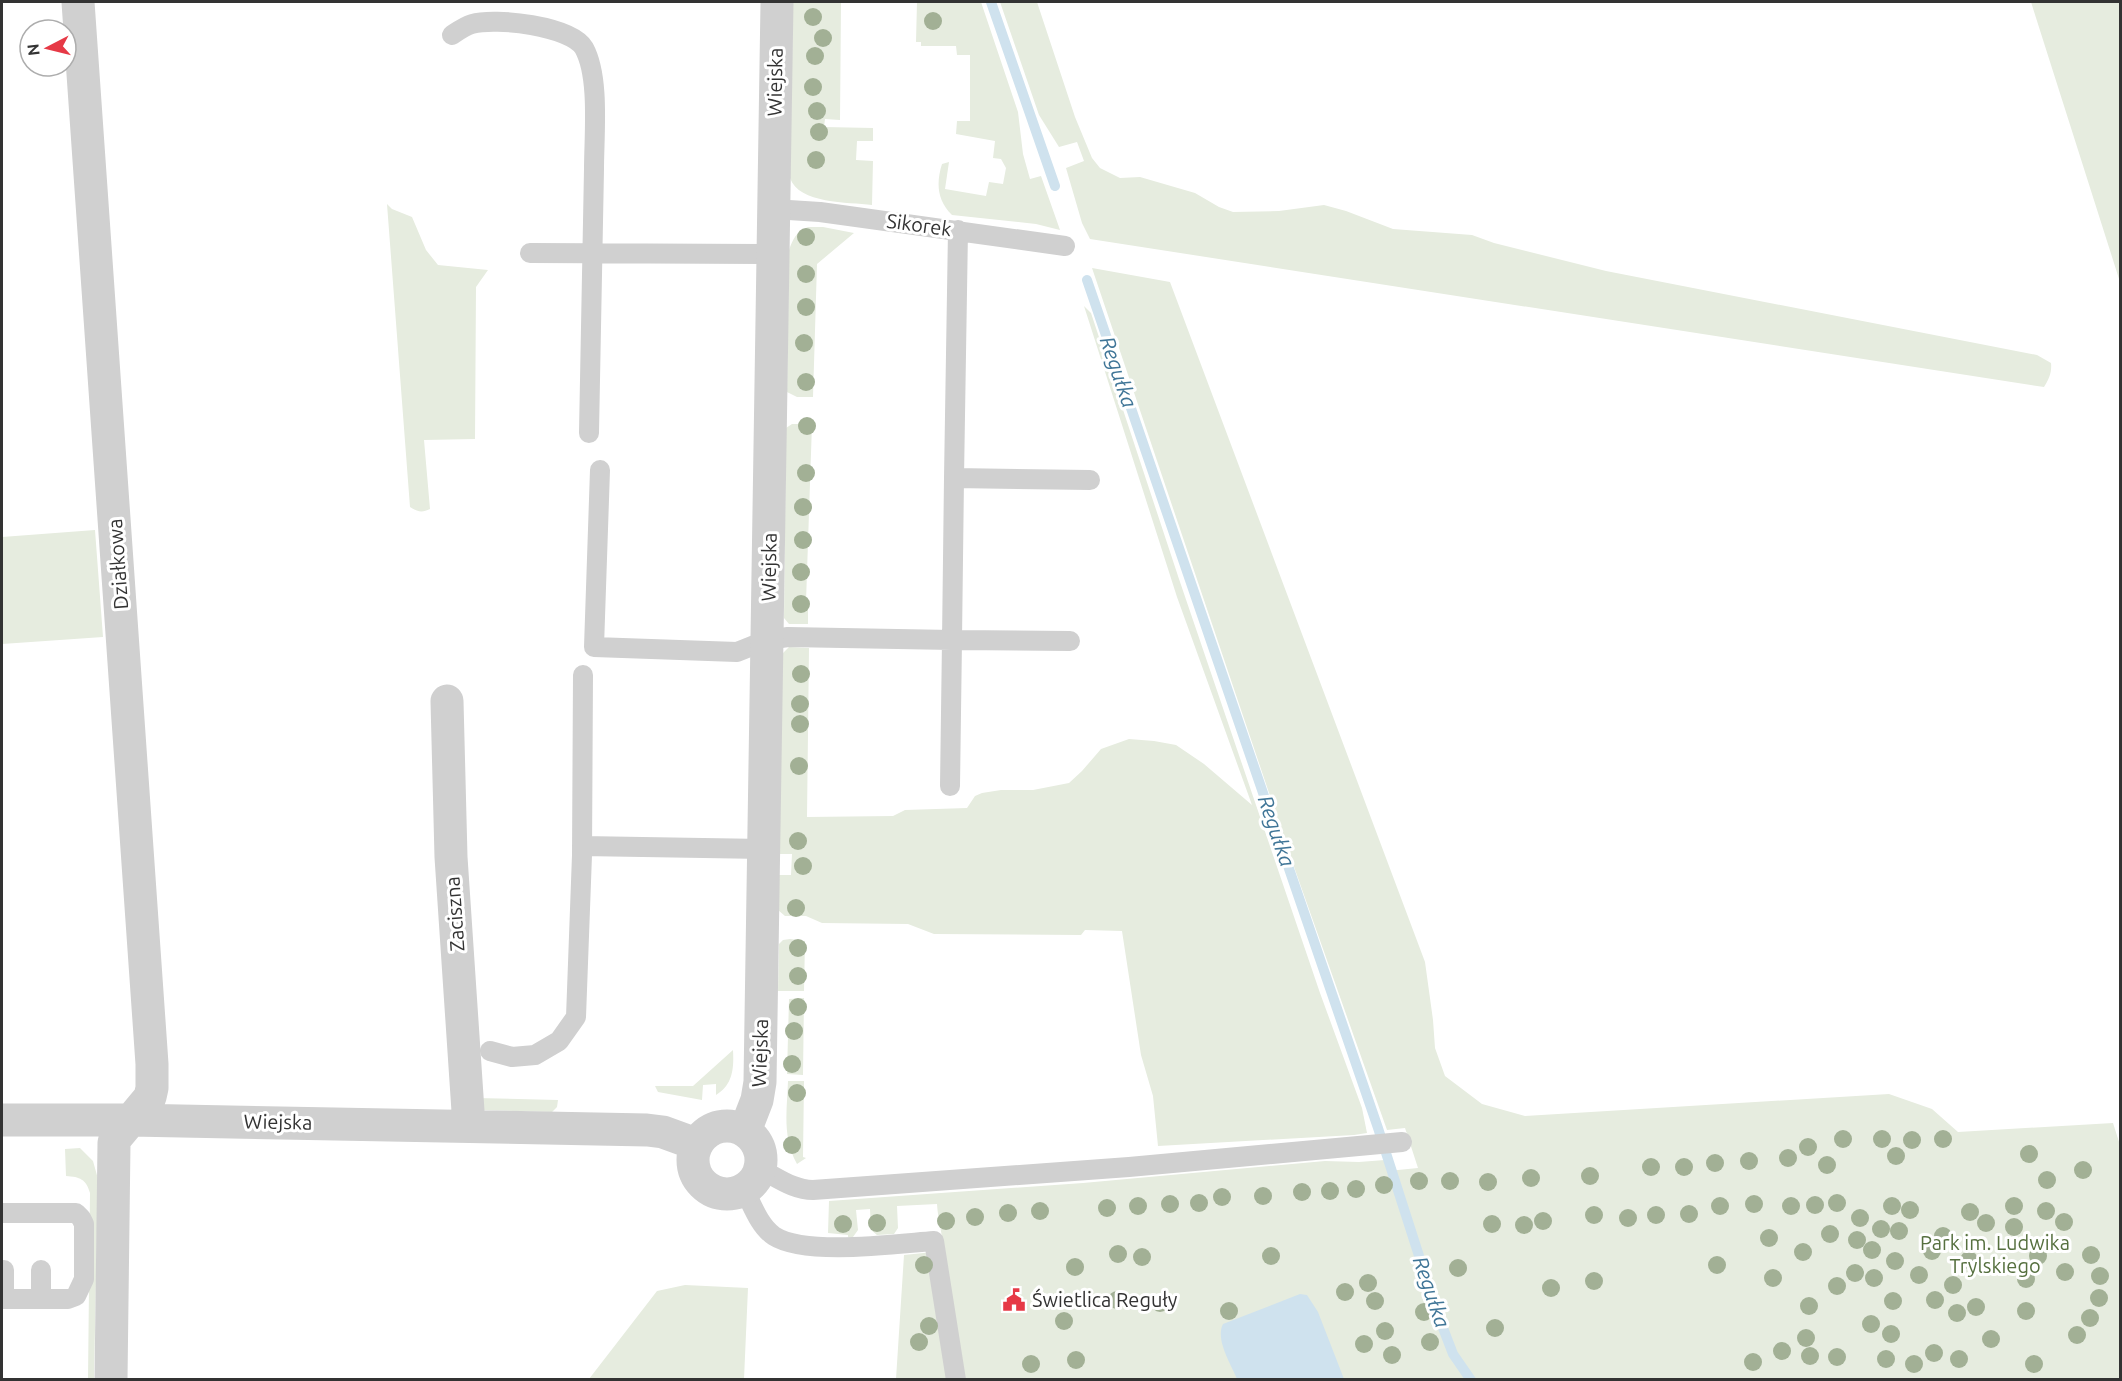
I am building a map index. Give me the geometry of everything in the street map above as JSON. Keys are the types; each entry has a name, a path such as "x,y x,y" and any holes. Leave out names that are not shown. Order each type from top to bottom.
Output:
{"street":[{"name":"Działkowa","path":"78,2 152,1064 150,1097 114,1143 111,1380"},
{"name":"Wiejska","path":"745,1131 757,1100 760,1082 777,2"},
{"name":"Zaciszna","path":"447,701 451,857 469,1126"},
{"name":"Wiejska","path":"2,1120 131,1120 647,1130 663,1132 696,1144"},
{"path":"717,1127 736,1127 745,1131 757,1143 760,1151 752,1179 731,1194 710,1190 696,1175 693,1154 696,1144 701,1136 717,1127"}],"lane":[{"path":"452,35 472,24 512,23 566,34 577,40 590,61 593,77 593,253 589,433"},
{"name":"Sikorek","path":"773,209 820,212 1065,246"},
{"path":"950,786 958,230"},
{"path":"530,253 772,254"},
{"path":"600,470 594,647 737,652 767,640 788,637 1070,641"},
{"path":"954,478 1090,480"},
{"path":"490,1051 512,1057 535,1055 559,1041 576,1017 582,846 583,675"},
{"path":"582,846 764,849"},
{"path":"956,1380 934,1241 812,1248 791,1244 773,1236 764,1227 752,1179 813,1190 1129,1167 1402,1142"},
{"path":"3,1219 42,1221 76,1213 84,1224 84,1279 76,1296 68,1299 3,1299 4,1269"},
{"path":"41,1299 42,1270"}],"green space":[{"path":"793,2 841,2 840,120 825,119 824,127 873,128 873,141 857,141 856,160 873,161 872,205 814,197 795,187 790,178"},
{"path":"917,2 981,2 1018,112 1023,154 1030,179 1041,176 1060,230 1036,224 952,215 943,203 939,191 942,164 949,162 945,189 986,196 989,182 1003,184 1006,168 1001,159 993,158 995,141 956,134 957,121 970,121 970,55 957,55 956,46 921,46 921,42 916,42"},
{"path":"1000,2 1037,2 1075,117 1092,158 1100,168 1120,178 1140,177 1195,193 1233,212 1279,211 1324,205 1393,229 1472,235 1494,243 1606,271 2037,355 2051,363 2050,375 2044,387 1090,239 1082,223 1066,168 1084,161 1077,142 1059,147 1039,115"},
{"path":"2031,2 2120,2 2120,282"},
{"path":"387,204 392,209 412,217 426,250 438,265 488,270 476,287 475,439 424,440 430,509 422,511 410,507"},
{"path":"808,227 823,227 854,233 817,264 813,397 797,397 787,392 789,250 796,236"},
{"name":"Park im. Ludwika Trylskiego","path":"1092,268 1170,282 1425,962 1435,1048 1445,1076 1482,1104 1525,1116 1889,1094 1932,1109 1958,1132 2113,1123 2120,1145 2120,1379 896,1379 904,1255 943,1251 937,1204 897,1206 898,1228 894,1234 877,1235 871,1230 870,1209 856,1210 858,1230 853,1237 848,1237 848,1235 828,1233 829,1201 1083,1183 1325,1161 1385,1160 1388,1171 1418,1168 1405,1128 1387,1130 1293,864"},
{"path":"1084,306 1091,313 1320,993 1362,1108 1367,1133 1158,1146 1153,1096 1141,1055 1122,931 1085,930 1081,935 934,934 908,924 822,923 806,916 785,916 778,910 779,875 791,875 792,854 779,854 782,654 789,647 809,648 807,817 893,816 905,810 967,808 975,796 982,793 1001,790 1033,790 1069,783 1101,749 1129,739 1176,745 1204,764 1252,805 1177,597"},
{"path":"792,424 812,424 806,602 808,624 789,624 784,618 786,428"},
{"path":"95,530 103,637 2,644 2,537"},
{"path":"783,940 805,941 804,991 778,991 779,944"},
{"path":"804,998 803,1075 787,1074 789,999"},
{"path":"733,1050 731,1076 726,1086 716,1095 716,1084 703,1085 702,1100 658,1092 655,1086 693,1086"},
{"path":"788,1081 804,1081 803,1157 806,1158 797,1164 787,1134"},
{"path":"476,1098 558,1100 557,1107 552,1112 481,1110"},
{"path":"80,1148 93,1161 98,1179 94,1379 88,1379 90,1193 82,1180 66,1176 65,1149"},
{"path":"685,1285 748,1288 744,1379 589,1379 657,1291"}],"water":[{"path":"1300,1294 1307,1295 1318,1312 1344,1379 1237,1379 1222,1344 1223,1324"}],"waterway":[{"name":"Regułka","path":"991,2 1055,186"},
{"name":"Regułka","path":"1087,280 1378,1128 1438,1315 1453,1354 1471,1380"}],"place":[{"name":"Świetlica Reguły","path":"1014,1300"}]}
